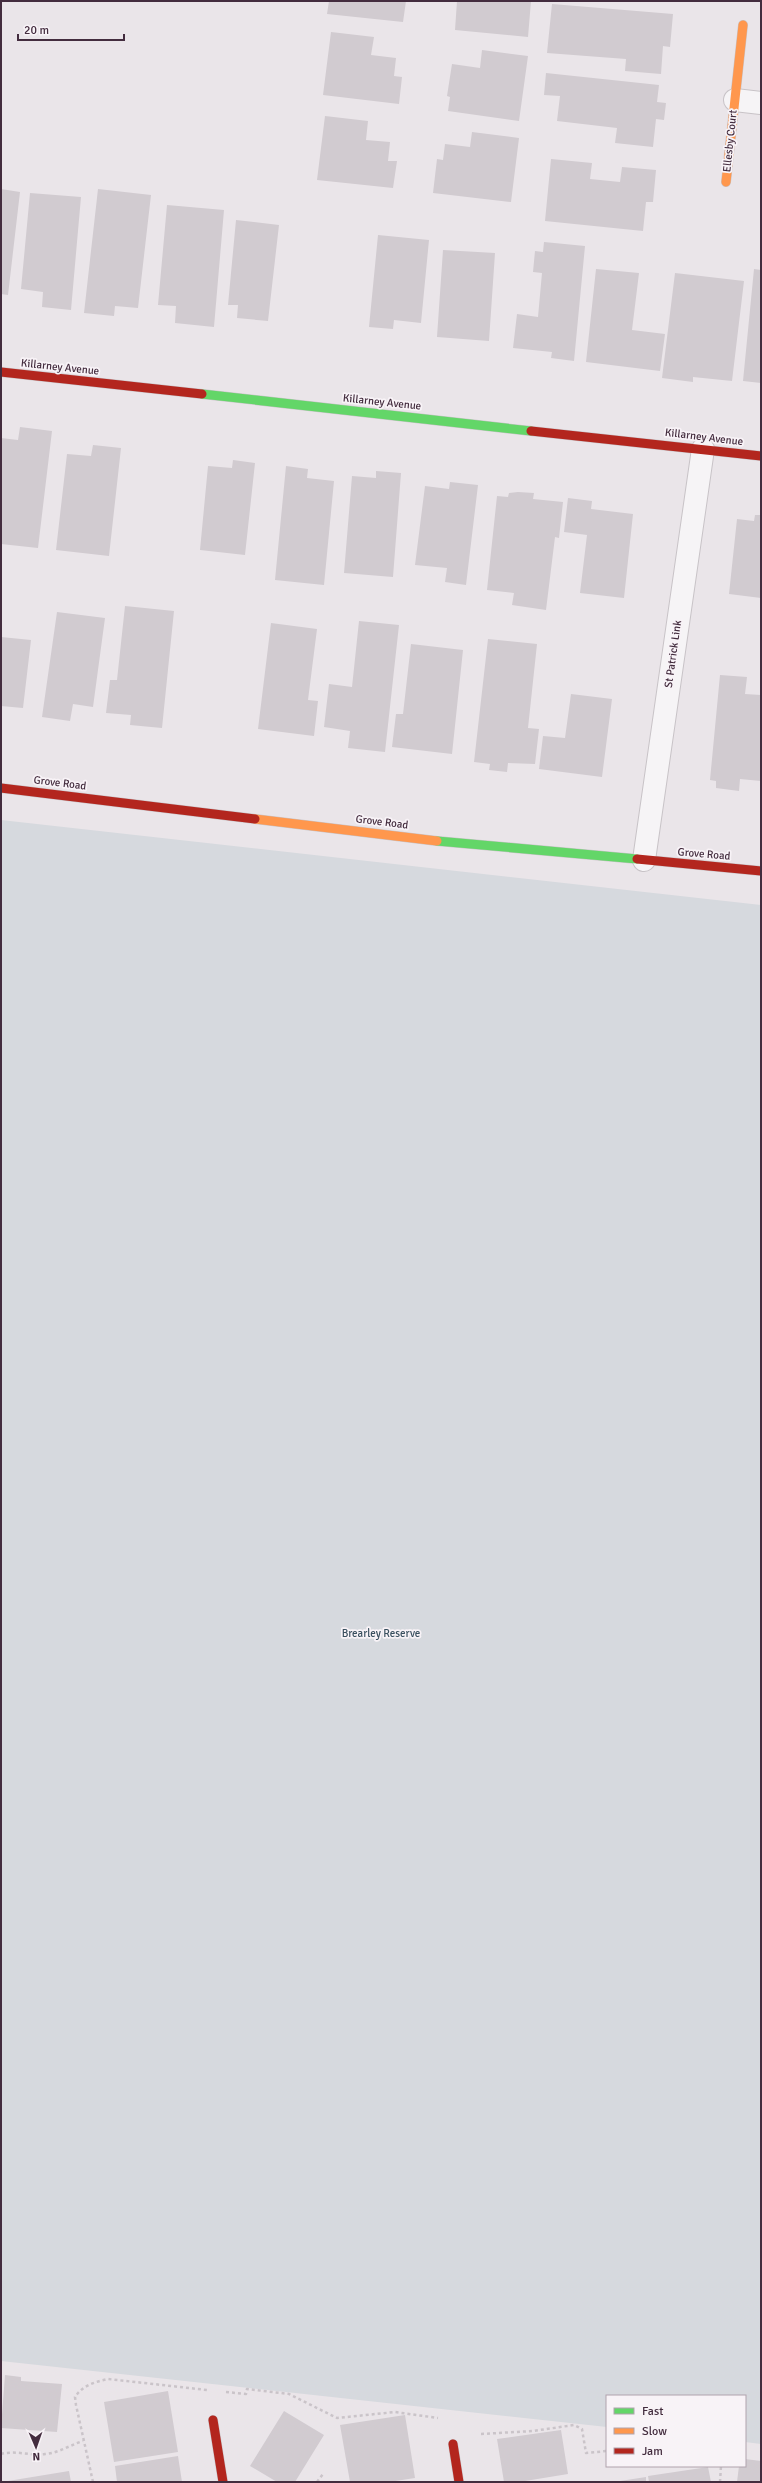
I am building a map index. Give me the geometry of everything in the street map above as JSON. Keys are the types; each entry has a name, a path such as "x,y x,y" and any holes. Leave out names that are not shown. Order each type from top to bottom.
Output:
{"street":[{"name":"Ellesby Court","path":"726,182 743,25"},
{"name":"Ellesby Court","path":"734,100 761,103"},
{"name":"Killarney Avenue","path":"1,372 761,456"},
{"name":"St Patrick Link","path":"644,860 702,449"},
{"name":"Grove Road","path":"1,788 430,840 761,871"},
{"path":"213,2420 224,2482"},
{"path":"454,2444 459,2482"}],"path":[{"path":"93,2482 83,2441 76,2397 82,2389 96,2381 108,2379 215,2390"},
{"path":"222,2391 246,2394 247,2389 289,2394 337,2418 395,2412 442,2419"},
{"path":"454,2444 463,2442 462,2434 533,2431 574,2425 582,2429 586,2453 606,2451"},
{"path":"1,2454 17,2452 32,2455 49,2454 83,2441"},
{"path":"720,2482 721,2467"},
{"path":"317,2482 323,2474"}],"green space":[{"name":"Brearley Reserve","path":"1,820 761,905 761,2444 746,2442 746,2395 606,2395 606,2427 1,2361"}],"building":[{"path":"329,1 406,1 403,22 327,14"},
{"path":"457,1 531,1 528,37 455,30"},
{"path":"552,4 673,14 670,47 663,46 661,74 625,71 626,59 547,53"},
{"path":"331,32 374,37 371,55 396,58 394,76 402,77 399,104 323,95"},
{"path":"482,50 528,56 519,121 448,111 450,97 447,96 452,64 480,68"},
{"path":"546,73 659,85 657,102 666,103 664,120 656,119 653,147 615,143 617,128 557,121 560,96 544,95"},
{"path":"325,116 368,121 366,140 390,142 388,161 397,161 393,188 317,180"},
{"path":"472,132 519,138 511,202 433,193 437,159 443,160 445,144 470,147"},
{"path":"551,159 592,163 590,179 620,182 622,167 656,170 653,202 646,202 643,231 545,221"},
{"path":"1,189 20,192 8,295 1,294"},
{"path":"98,189 151,195 138,308 115,306 114,316 84,313"},
{"path":"30,193 81,197 71,310 42,307 43,292 21,289"},
{"path":"167,205 224,210 214,327 175,323 176,306 158,305"},
{"path":"236,220 279,225 268,321 237,318 238,305 228,305"},
{"path":"378,235 429,240 421,323 394,320 393,329 369,327"},
{"path":"544,242 585,246 574,361 551,358 552,352 513,348 517,314 538,317 542,273 533,272 535,251 543,252"},
{"path":"443,250 495,253 489,341 437,337"},
{"path":"596,269 639,273 632,330 665,334 660,371 586,362"},
{"path":"754,269 761,270 761,383 743,381"},
{"path":"675,273 744,281 732,381 693,377 693,382 662,378"},
{"path":"20,427 52,431 38,548 1,544 1,438 18,440"},
{"path":"93,445 121,448 109,556 56,550 67,454 91,456"},
{"path":"233,460 255,463 245,555 200,550 208,466 232,468"},
{"path":"286,466 308,469 307,478 334,481 324,585 275,580"},
{"path":"376,471 401,473 393,577 344,573 352,476 376,478"},
{"path":"450,482 478,485 466,585 445,582 447,568 415,565 425,486 449,489"},
{"path":"509,493 534,493 533,499 563,502 559,538 555,537 546,610 512,605 514,593 487,590 497,496 508,497"},
{"path":"568,498 592,501 591,509 633,514 624,598 580,593 587,535 564,532"},
{"path":"755,515 761,515 761,598 729,594 737,519 754,521"},
{"path":"125,606 174,611 162,728 130,725 131,715 106,713 110,680 117,680"},
{"path":"57,612 105,618 93,707 73,704 70,721 42,717"},
{"path":"359,621 399,625 385,752 348,748 350,731 324,727 329,684 352,687"},
{"path":"271,623 317,629 308,700 318,701 314,736 258,729"},
{"path":"1,637 31,640 23,708 1,706"},
{"path":"488,639 537,644 528,728 539,729 535,764 508,763 507,772 489,770 490,764 474,762"},
{"path":"411,644 463,650 452,754 392,747 396,714 403,714"},
{"path":"720,675 747,677 745,694 761,695 761,781 740,779 739,791 716,788 716,781 710,780"},
{"path":"571,694 612,699 602,777 539,769 543,736 565,738"},
{"path":"5,2375 21,2377 21,2381 62,2384 57,2432 1,2428"},
{"path":"168,2391 178,2452 114,2462 104,2402"},
{"path":"284,2411 324,2435 295,2482 277,2482 250,2466"},
{"path":"405,2415 415,2478 389,2482 350,2482 340,2425"},
{"path":"561,2430 568,2474 519,2482 504,2482 497,2439"},
{"path":"178,2456 182,2482 117,2482 115,2466"},
{"path":"746,2459 761,2461 761,2482 737,2482 739,2467 746,2467"},
{"path":"708,2467 711,2482 649,2482 648,2476"},
{"path":"69,2471 71,2482 8,2482 8,2481"},
{"path":"646,2477 646,2482 620,2482 620,2481"}],"traffic: fast":[{"path":"202,394 531,431"},
{"path":"437,841 637,859"}],"traffic: slow":[{"path":"726,182 743,25"},
{"path":"255,819 437,841"}],"traffic: jam":[{"path":"1,372 202,394"},
{"path":"531,431 761,456"},
{"path":"1,788 255,819"},
{"path":"637,859 761,871"},
{"path":"213,2420 223,2482"},
{"path":"453,2444 459,2482"}]}
